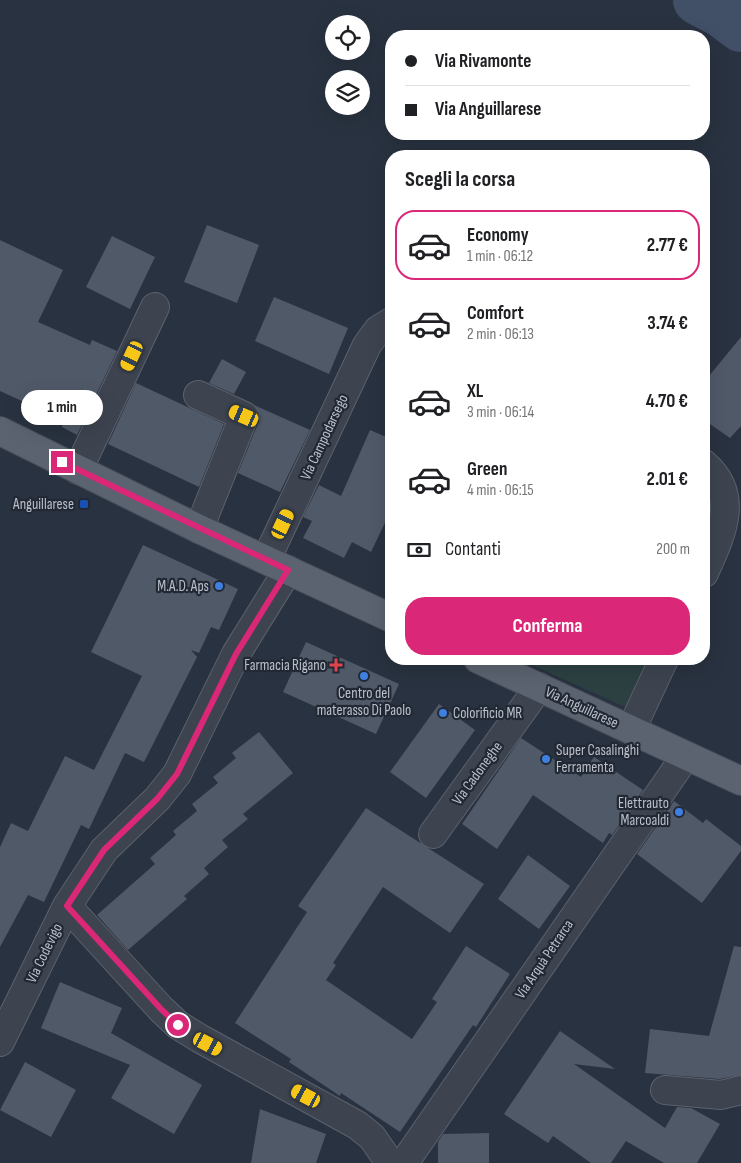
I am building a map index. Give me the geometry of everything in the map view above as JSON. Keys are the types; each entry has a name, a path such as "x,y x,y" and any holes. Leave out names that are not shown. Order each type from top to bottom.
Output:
{"main road":[{"path":"0,431 199,529 385,615"},
{"name":"Via Anguillarese","path":"491,665 741,781"}],"street":[{"path":"78,470 155,307"},
{"name":"Via Campodarsego","path":"277,565 367,345 378,330 385,326"},
{"path":"198,396 244,416 199,529"},
{"path":"710,470 721,481 727,496 728,510 724,528 710,560"},
{"name":"Via Codevigo","path":"0,1042 67,906 104,850 157,799 177,774 277,565"},
{"path":"631,730 661,665"},
{"name":"Via Cadoneghe","path":"433,834 539,687"},
{"name":"Via Arquà Petrarca","path":"404,1163 686,757"},
{"path":"67,906 161,1009 178,1025 208,1044 357,1125 372,1136 390,1163"},
{"path":"665,1090 721,1095 741,1090"}],"green space":[{"path":"710,495 714,505 710,523"},
{"path":"532,665 648,665 627,708"}],"building":[{"path":"207,225 259,245 237,303 184,282"},
{"path":"112,236 155,257 130,309 86,287"},
{"path":"0,240 63,270 38,322 90,345 92,340 117,351 77,435 62,427 63,424 24,407 26,403 0,391"},
{"path":"274,297 348,328 329,374 255,341"},
{"path":"741,337 741,426 730,438 710,424 710,375"},
{"path":"222,359 246,372 234,394 209,383"},
{"path":"136,383 224,424 199,487 108,444"},
{"path":"254,405 310,430 280,492 238,473 259,421 259,414"},
{"path":"370,430 385,436 385,523 371,552 352,542 344,558 303,538 312,521 303,517 319,485 341,496"},
{"path":"143,545 238,589 219,630 211,627 199,653 191,650 197,657 144,762 125,753 89,829 81,825 44,902 28,895 0,947 0,847 11,823 28,831 65,756 94,770 142,676 91,652"},
{"path":"306,642 399,684 376,734 283,692"},
{"path":"439,704 475,730 426,798 390,772"},
{"path":"259,732 293,773 243,814 248,819 222,840 228,847 204,868 209,874 184,896 187,899 128,950 97,915 155,864 150,858 176,835 173,831 197,811 192,804 218,783 213,777 236,758 232,753"},
{"path":"521,738 581,777 594,757 643,790 612,835 609,833 603,843 533,795 497,849 462,824"},
{"path":"674,801 703,823 706,819 741,846 741,851 702,903 637,854"},
{"path":"366,808 484,884 450,933 383,887 333,963 336,965 326,980 412,1039 437,1002 432,999 466,946 510,974 476,1027 473,1025 400,1132 341,1093 340,1096 289,1062 291,1059 235,1023 307,912 298,906"},
{"path":"528,855 570,886 539,929 498,899"},
{"path":"734,946 741,947 741,1075 720,1079 645,1073 650,1029 709,1036"},
{"path":"60,982 122,1008 111,1033 202,1085 174,1134 111,1098 130,1065 41,1028"},
{"path":"560,1031 615,1069 574,1064 665,1128 677,1107 691,1108 720,1124 697,1163 664,1163 626,1141 611,1163 591,1163 553,1136 548,1143 504,1114"},
{"path":"25,1062 76,1090 51,1137 0,1110"},
{"path":"260,1109 326,1134 316,1163 251,1163"},
{"path":"489,1133 489,1163 438,1163 438,1142 443,1134"}],"waterway":[{"path":"698,0 721,12 741,27"}],"place":[{"name":"Anguillarese","path":"84,504"},
{"name":"M.A.D. Aps","path":"219,586"},
{"name":"Farmacia Rigano","path":"336,665"},
{"name":"Centro del materasso Di Paolo","path":"364,676"},
{"name":"Colorificio MR","path":"443,713"},
{"name":"Super Casalinghi Ferramenta","path":"546,759"},
{"name":"Elettrauto Marcoaldi","path":"679,812"}],"route":[{"path":"62,462 288,570 220,683 177,774 157,799 104,850 83,879 67,906 161,1009 178,1025"}]}
